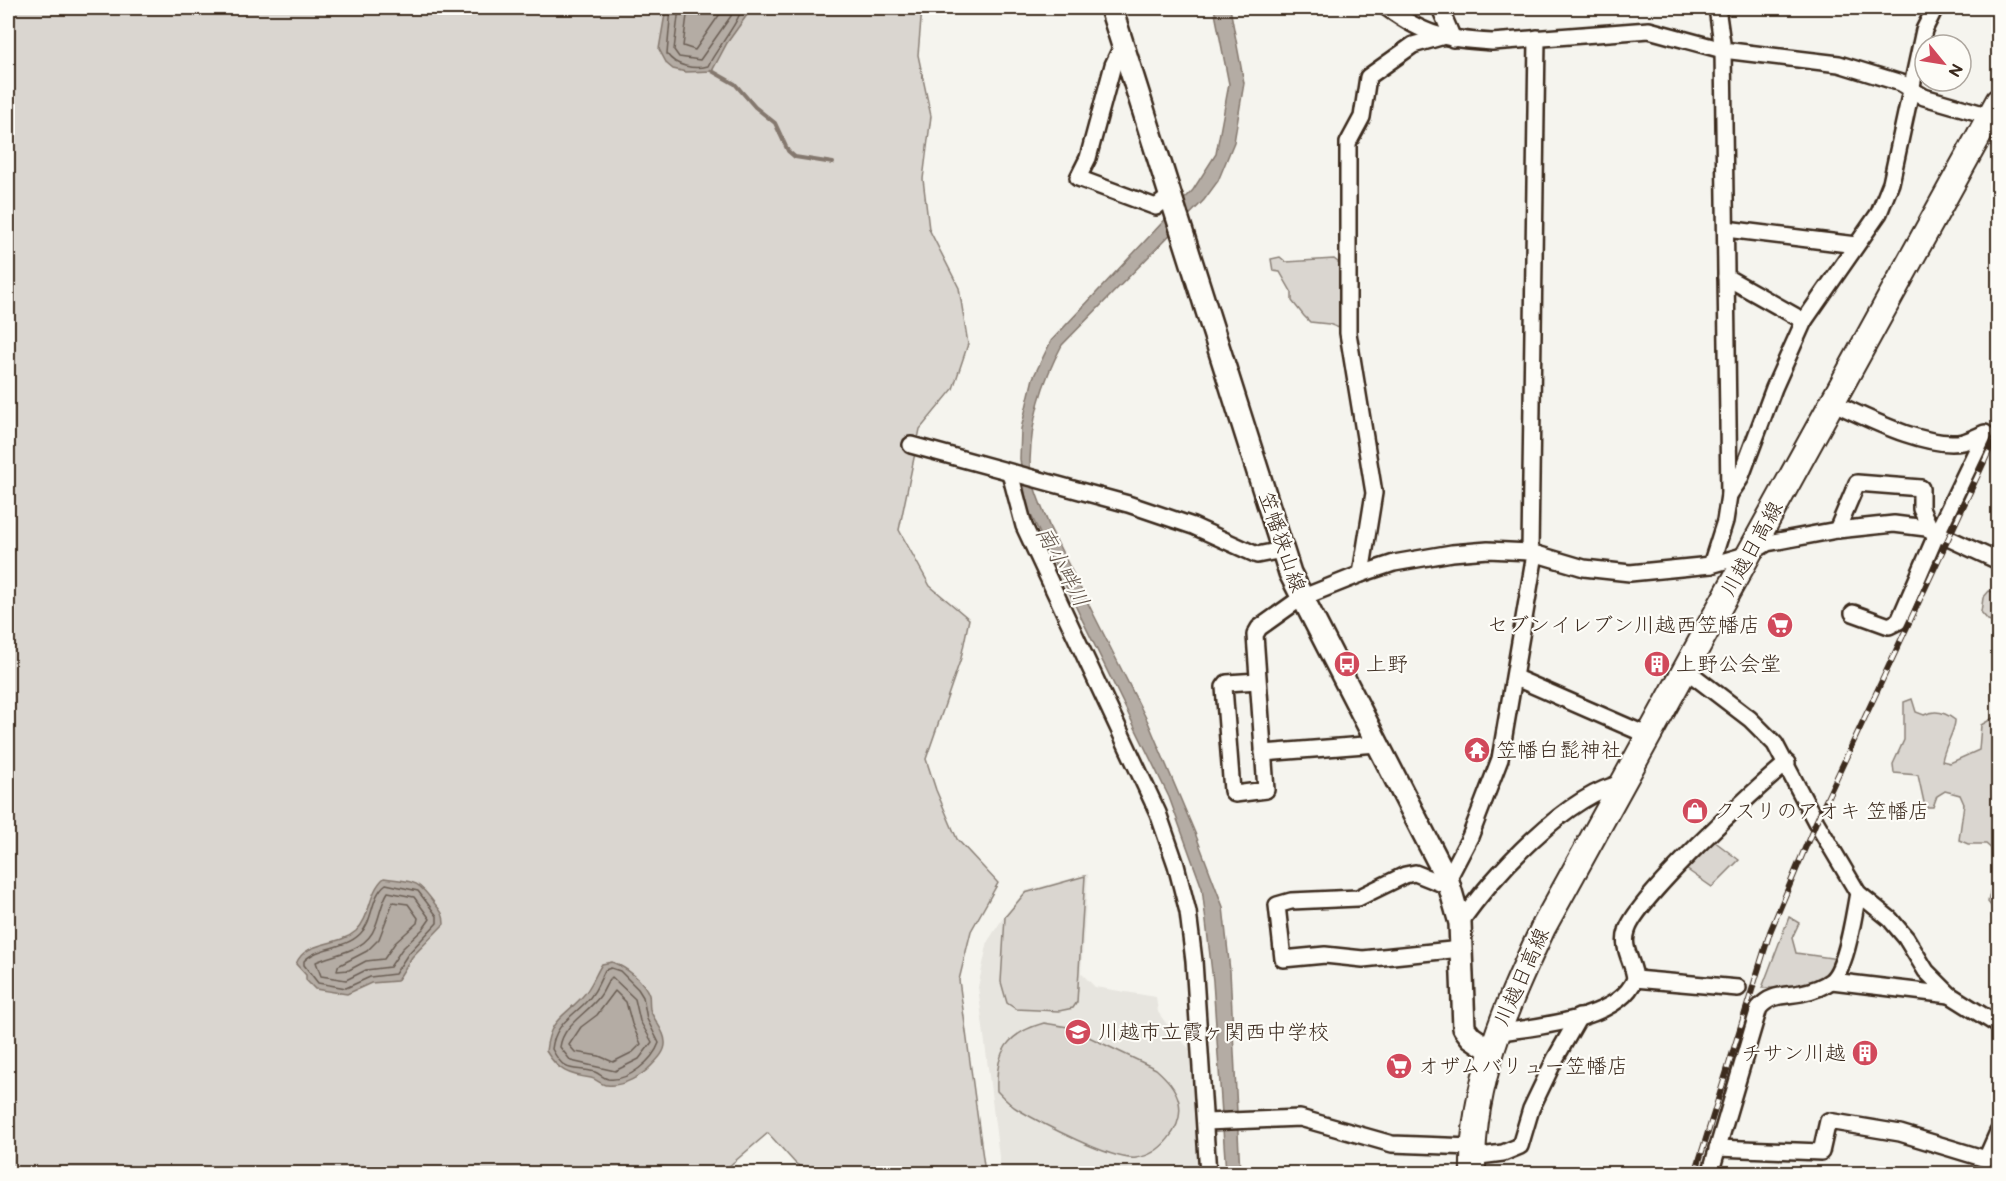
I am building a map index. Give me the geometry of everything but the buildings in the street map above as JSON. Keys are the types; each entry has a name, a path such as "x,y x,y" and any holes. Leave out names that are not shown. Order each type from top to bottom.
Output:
{"main road":[{"name":"笠幡狭山線","path":"1111,8 1282,550 1301,598 1448,881 1460,923 1464,1028 1471,1037 1494,1041"},
{"name":"川越日高線","path":"1472,1159 1480,1088 1494,1041 1543,928 1834,404 1994,109"}],"street":[{"path":"1387,8 1418,28 1447,38 1492,42 1649,30 1723,50 1839,64 1901,83 1910,91 1994,109"},
{"path":"1440,8 1447,38"},
{"path":"1711,565 1725,521 1729,495 1723,50 1717,8"},
{"path":"1729,495 1740,479 1774,388 1804,321 1879,213 1891,183 1924,30 1935,8"},
{"path":"1360,574 1374,493 1348,333 1348,143 1362,117 1368,77 1413,45 1447,38"},
{"path":"1461,949 1363,959 1325,955 1283,959 1278,903 1358,898 1405,875 1415,873 1445,885 1470,837 1500,759 1516,678 1515,658 1532,553 1538,38"},
{"path":"1123,44 1110,75 1088,158 1078,178 1156,207 1172,197"},
{"path":"1725,229 1856,245"},
{"path":"1726,277 1804,321"},
{"path":"1834,404 1890,427 1931,440 1962,442 1985,433 1934,532 1899,621 1889,626 1853,614"},
{"path":"911,446 1128,504 1193,526 1257,555 1282,550"},
{"path":"1013,473 1024,526 1158,813 1176,865 1188,912 1209,1122 1208,1173"},
{"path":"1837,530 1857,483 1921,488 1921,509 1934,532"},
{"path":"1258,681 1227,683 1224,687 1232,791 1235,794 1266,790 1255,635 1258,628 1301,598 1360,574 1428,556 1488,550 1532,553 1584,568 1630,573 1711,565 1749,554 1767,543 1837,530 1894,524 1934,532 1998,561"},
{"path":"1686,670 1750,718 1775,744 1816,822 1858,893 1890,919 1906,938 1926,971 1950,995 1998,1025"},
{"path":"1516,678 1649,736"},
{"path":"1263,753 1377,744"},
{"path":"1494,1041 1606,1008 1623,998 1635,979 1625,946 1631,920 1668,878 1761,784 1787,763"},
{"path":"1460,923 1482,890 1527,844 1592,795 1608,786 1624,783"},
{"path":"1832,981 1843,960 1858,893"},
{"path":"1635,979 1738,988"},
{"path":"1710,1173 1759,1008 1767,999 1804,992 1832,981 1950,995"},
{"path":"1209,1122 1300,1118 1392,1144 1472,1159 1503,1153 1520,1146 1531,1109 1579,1017"},
{"path":"1718,1148 1828,1153 1828,1121 1910,1135 1986,1159 1998,1132"}],"shaded area":[{"path":"8,8 922,8 918,55 931,116 923,179 929,229 959,288 968,344 953,389 920,429 899,530 930,586 969,619 961,658 926,759 936,790 957,839 998,883 971,931 959,980 985,1173 812,1173 796,1164 768,1133 721,1173 8,1173"},
{"path":"1280,257 1286,262 1334,259 1339,263 1340,280 1344,283 1344,330 1329,324 1310,322 1304,316 1292,301 1292,293 1280,272 1273,271 1271,259"},
{"path":"1989,591 1998,593 1998,623 1988,620 1981,612 1983,598"},
{"path":"1912,699 1916,712 1924,715 1940,712 1955,720 1942,761 1950,763 1979,750 1981,725 1998,715 1998,909 1992,907 1988,902 1995,869 1994,851 1986,844 1968,844 1959,840 1964,804 1960,795 1945,791 1937,796 1933,807 1925,807 1918,775 1894,773 1893,764 1904,740 1904,702"},
{"path":"1714,841 1739,860 1712,887 1686,869"},
{"name":"川越市立霞ヶ関西中学校","path":"1088,874 1081,973 1095,987 1156,997 1158,1012 1194,1054 1204,1173 1001,1173 978,987 988,941 1005,915 1025,891"},
{"path":"1085,876 1077,1002 1073,1008 1059,1011 1016,1009 1007,1003 1001,982 1005,917 1025,893"},
{"path":"1789,917 1799,923 1792,938 1796,953 1839,959 1829,977 1801,988 1762,988"},
{"path":"1044,1023 1068,1027 1156,1069 1176,1092 1179,1102 1178,1121 1168,1139 1154,1152 1145,1156 1136,1158 1110,1153 1076,1140 1027,1115 997,1091 998,1065 1006,1046 1021,1032"}],"water":[{"path":"666,8 746,8 747,15 727,43 712,71 686,72 673,69 667,64 659,49"},
{"name":"南小畔川","path":"1214,8 1230,8 1244,83 1234,142 1218,181 1204,200 1062,345 1039,401 1030,461 1034,486 1050,528 1148,722 1195,833 1223,907 1230,971 1240,1173 1226,1173 1213,981 1202,888 1169,797 1027,507 1020,459 1021,429 1033,378 1051,341 1193,190 1216,154 1229,84"},
{"path":"384,878 408,881 418,885 440,911 444,924 412,957 397,981 371,983 347,994 315,989 296,964 300,956 314,947 340,940 356,931 364,919 375,890"},
{"path":"612,962 634,975 647,989 650,1009 663,1033 665,1042 664,1049 657,1060 637,1077 619,1084 605,1085 565,1071 546,1051 554,1025 585,993 602,964"}],"waterway":[{"path":"712,71 735,84 755,107 775,123 788,151 795,157 833,163"}],"railway":[{"path":"1695,1174 1770,932 1816,822 1998,432"}],"place":[{"name":"セブンイレブン川越西笠幡店","path":"1780,625"},
{"name":"上野","path":"1347,664"},
{"name":"上野公会堂","path":"1657,664"},
{"name":"笠幡白髭神社","path":"1477,750"},
{"name":"クスリのアオキ 笠幡店","path":"1695,811"},
{"name":"川越市立霞ヶ関西中学校","path":"1078,1032"},
{"name":"チサン川越","path":"1865,1053"},
{"name":"オザムバリュー笠幡店","path":"1399,1066"}]}
